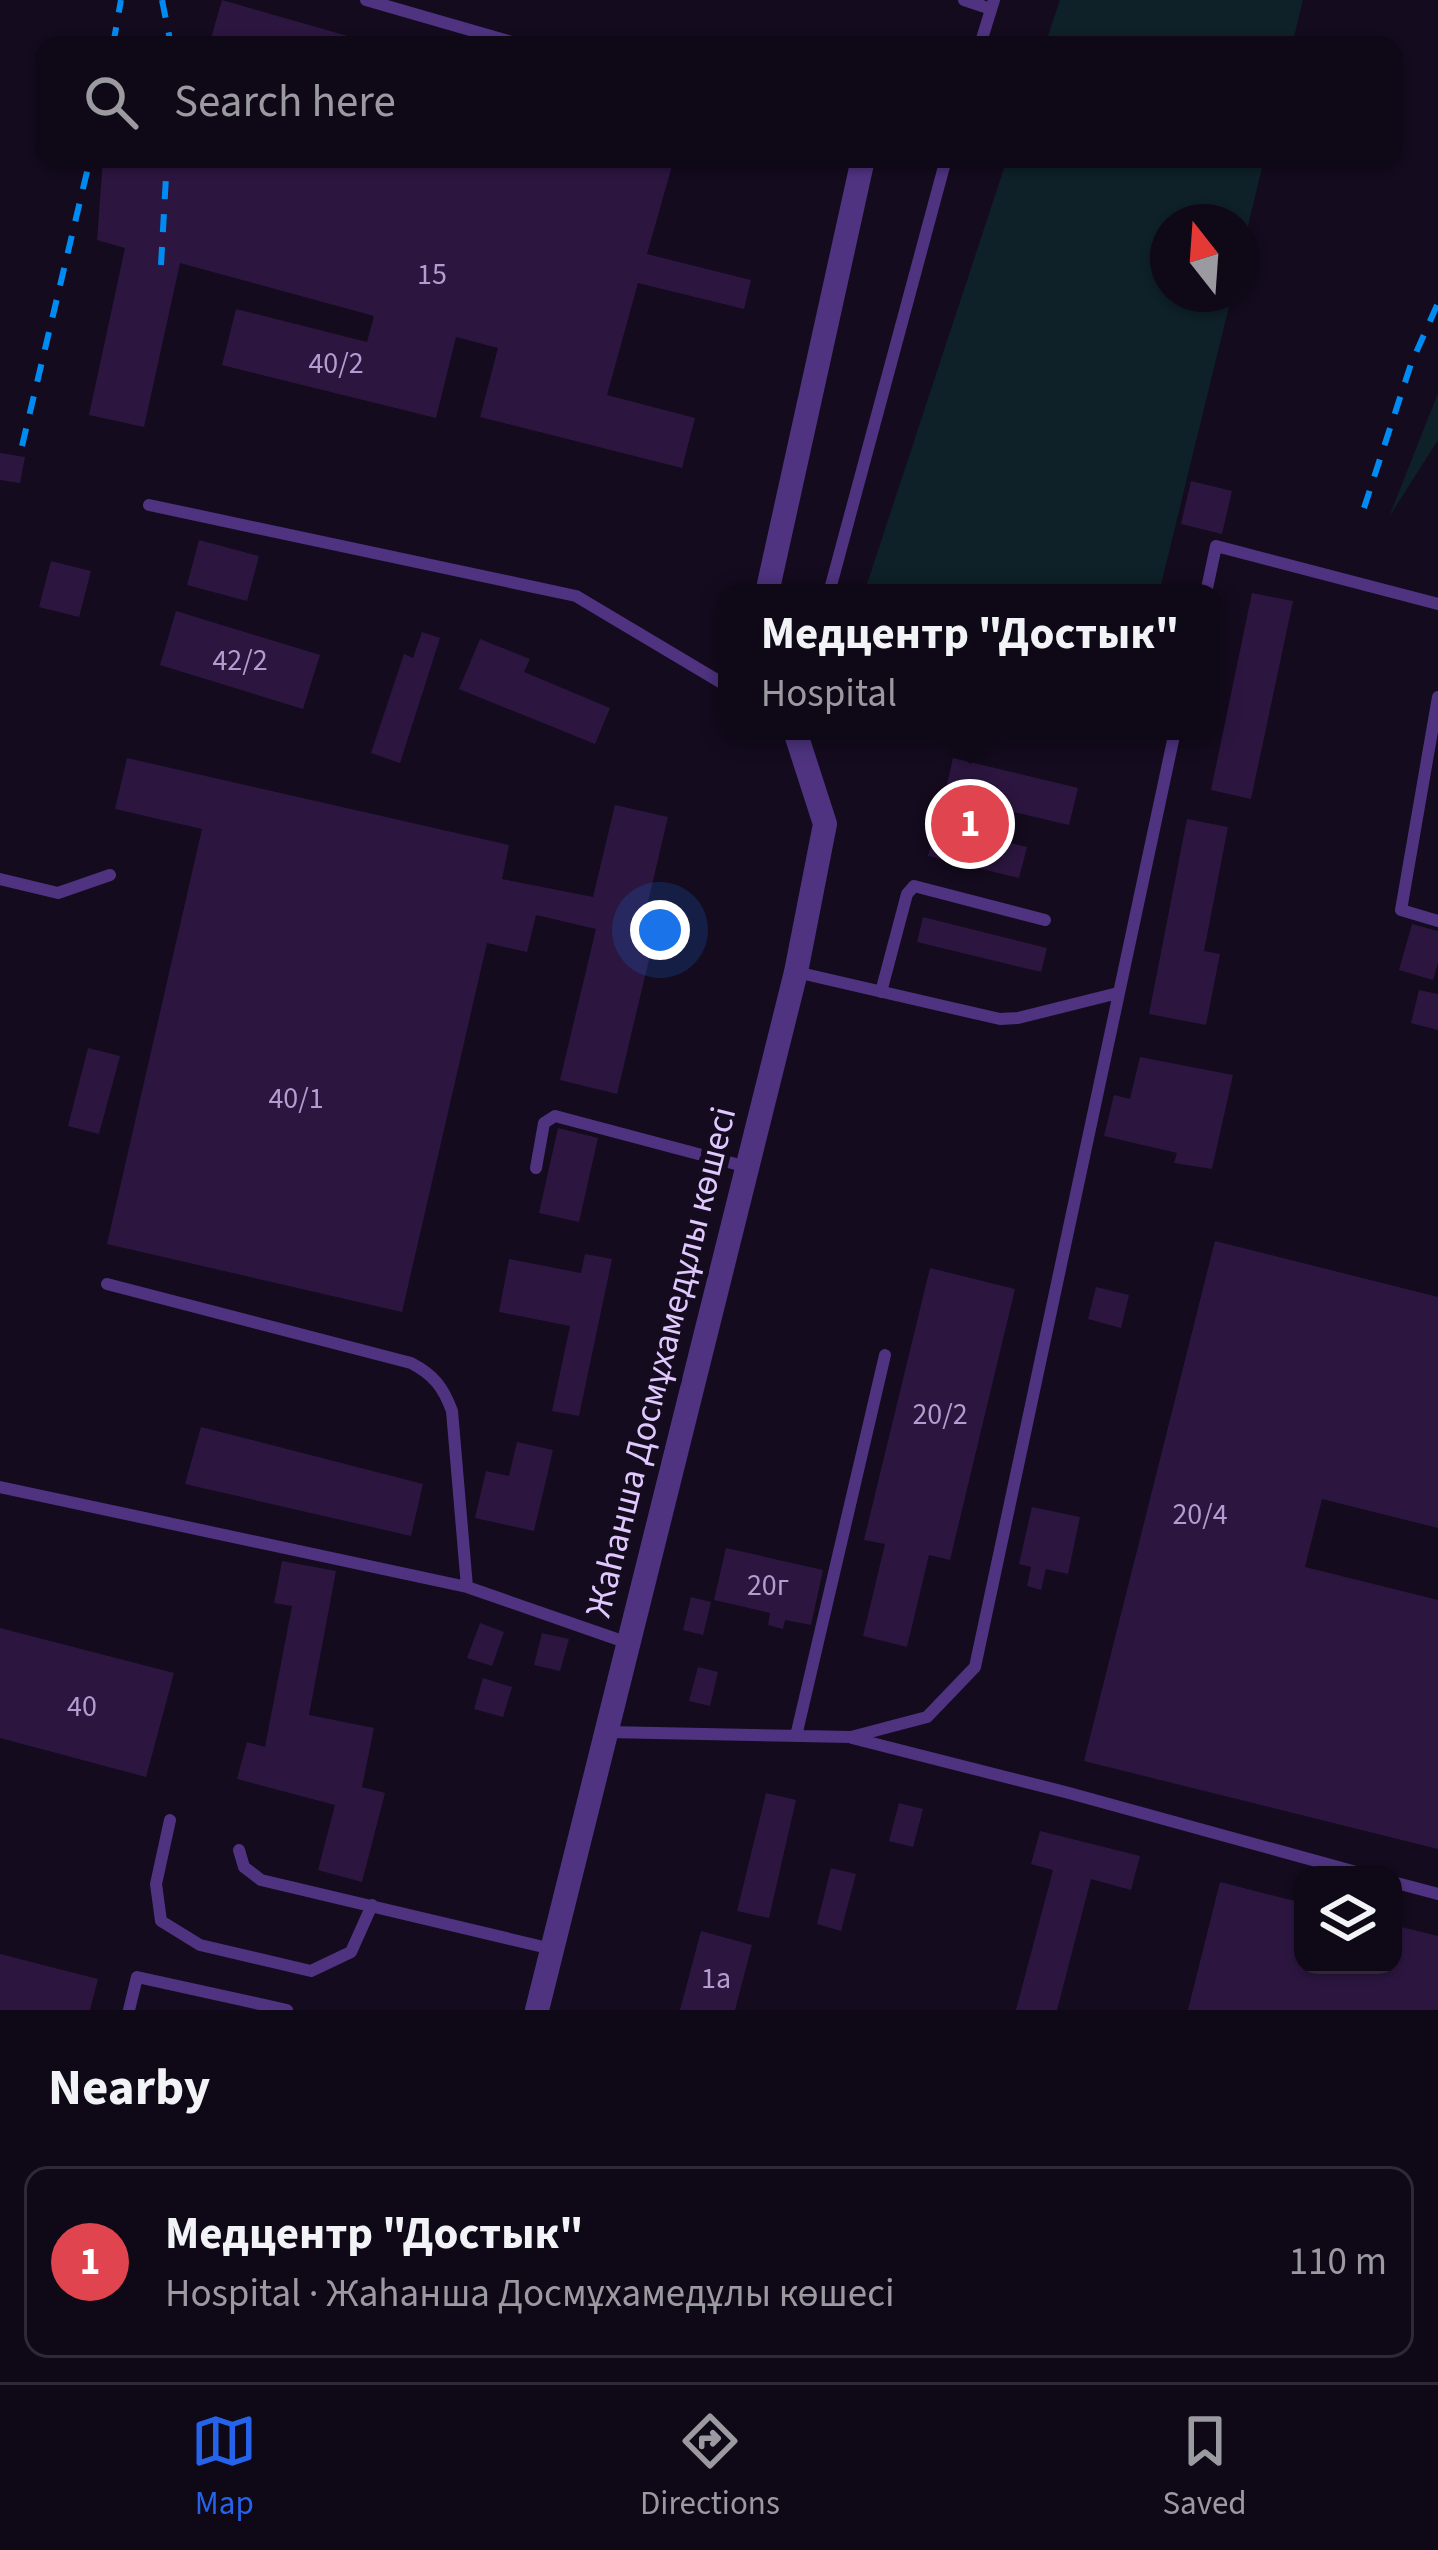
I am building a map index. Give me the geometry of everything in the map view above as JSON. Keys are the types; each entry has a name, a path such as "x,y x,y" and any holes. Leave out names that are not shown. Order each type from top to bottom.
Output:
{"street":[{"path":"769,584 860,168"},
{"name":"Жаһанша Досмұхамедұлы көшесі","path":"537,2010 796,972 825,824 799,740"}],"lane":[{"path":"366,0 490,36"},
{"path":"964,0 992,5 983,36"},
{"path":"831,584 944,168"},
{"path":"148,506 576,596 718,681"},
{"path":"1208,584 1216,546 1438,604"},
{"path":"1438,697 1401,910 1438,921"},
{"path":"850,1738 927,1717 975,1667 1173,740"},
{"path":"0,879 58,892 110,875"},
{"path":"881,992 907,894 914,886 1045,920"},
{"path":"796,972 1000,1019 1118,993"},
{"path":"536,1168 544,1124 555,1116 747,1167"},
{"path":"107,1284 411,1363 428,1372 443,1387 452,1411 467,1587"},
{"path":"796,1736 885,1355"},
{"path":"0,1487 467,1587 628,1643"},
{"path":"606,1732 850,1738 1334,1866"},
{"path":"170,1820 156,1884 160,1922 200,1945 311,1971 351,1952 372,1905"},
{"path":"239,1850 244,1867 262,1880 552,1949"},
{"path":"1402,1884 1438,1894"},
{"path":"129,2010 137,1977 287,2010"}],"shaded area":[{"path":"1060,0 1303,0 1294,36 1048,36"},
{"path":"1004,168 1262,168 1253,204 1150,204 1150,312 1228,312 1161,584 867,584"},
{"path":"1438,393 1438,440 1389,517"}],"building":[{"path":"222,0 348,36 212,36"},
{"path":"102,168 671,168 647,254 751,280 744,309 638,283 607,395 695,418 682,468 480,417 498,348 456,337 436,418 222,365 236,309 367,342 374,316 180,263 144,427 89,415 125,248 97,240"},
{"path":"0,453 25,457 20,483 0,480"},
{"path":"1191,481 1232,491 1222,534 1181,524"},
{"path":"199,540 259,556 247,601 187,585"},
{"path":"51,561 91,571 79,617 39,607"},
{"path":"1252,593 1293,601 1251,799 1211,790"},
{"path":"176,611 320,655 303,709 160,665"},
{"path":"422,632 440,638 400,763 371,753 404,654 413,658"},
{"path":"480,639 530,659 524,672 610,708 595,744 459,689"},
{"path":"127,758 509,845 502,879 593,897 615,805 668,817 647,906 661,909 617,1094 560,1080 596,929 536,915 527,952 487,943 402,1312 107,1244 202,829 115,809"},
{"path":"953,758 1078,788 1069,825 993,807 986,837 1027,847 1019,878 928,856 935,829 950,833 959,796 945,793"},
{"path":"1187,819 1228,827 1204,951 1220,954 1206,1025 1149,1014"},
{"path":"923,917 1047,948 1041,972 917,942"},
{"path":"1412,924 1438,931 1433,980 1399,970"},
{"path":"1419,990 1438,994 1438,1030 1411,1023"},
{"path":"88,1048 120,1056 99,1134 68,1126"},
{"path":"1140,1057 1233,1075 1212,1169 1174,1163 1177,1153 1104,1136 1114,1095 1130,1099"},
{"path":"558,1128 598,1138 579,1222 539,1213"},
{"path":"1215,1241 1438,1297 1438,1528 1322,1499 1305,1567 1438,1600 1438,1849 1084,1761"},
{"path":"585,1254 612,1259 579,1416 552,1411 570,1326 499,1312 509,1259 581,1273"},
{"path":"930,1268 1015,1289 950,1560 929,1555 907,1647 863,1636 885,1544 864,1540"},
{"path":"1096,1287 1129,1295 1121,1328 1088,1319"},
{"path":"201,1427 423,1484 411,1536 185,1484"},
{"path":"517,1442 553,1450 534,1531 475,1518 486,1471 509,1476"},
{"path":"1032,1507 1080,1517 1068,1574 1046,1569 1041,1590 1027,1586 1031,1567 1019,1564"},
{"path":"726,1548 823,1570 811,1625 785,1620 783,1629 768,1625 770,1613 714,1600"},
{"path":"282,1561 336,1571 309,1715 374,1728 362,1787 385,1793 362,1882 318,1870 335,1805 237,1779 247,1742 265,1747 292,1606 274,1603"},
{"path":"691,1597 711,1602 703,1635 683,1630"},
{"path":"480,1623 504,1632 492,1666 467,1658"},
{"path":"0,1628 174,1673 146,1777 0,1738"},
{"path":"542,1633 569,1639 560,1671 534,1665"},
{"path":"698,1667 718,1672 710,1706 689,1701"},
{"path":"483,1678 512,1687 503,1717 474,1709"},
{"path":"766,1793 796,1800 769,1918 737,1911"},
{"path":"899,1803 923,1809 913,1847 889,1841"},
{"path":"1040,1831 1140,1856 1131,1890 1091,1879 1057,2010 1016,2010 1053,1870 1031,1864"},
{"path":"831,1868 856,1874 841,1931 817,1924"},
{"path":"1220,1882 1294,1901 1294,1974 1402,1974 1402,1927 1438,1936 1438,2010 1188,2010"},
{"path":"701,1931 752,1945 735,2010 680,2010"},
{"path":"0,1954 98,1979 90,2010 0,2010"}],"railway":[{"path":"115,36 121,0"},
{"path":"162,0 169,36"},
{"path":"22,446 88,168"},
{"path":"161,265 166,168"},
{"path":"1364,508 1411,364 1438,303"}],"place":[{"name":"Медцентр \"Достык\"","path":"970,824"}]}
